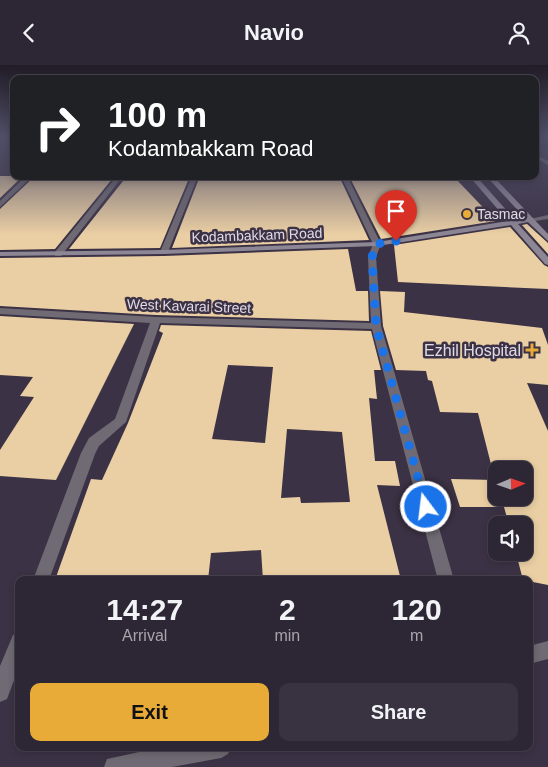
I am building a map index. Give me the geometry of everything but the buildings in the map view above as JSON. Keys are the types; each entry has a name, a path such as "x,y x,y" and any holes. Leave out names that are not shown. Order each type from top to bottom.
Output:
{"main road":[{"path":"476,180 548,262"},
{"path":"493,180 548,239"},
{"name":"Kodambakkam Road","path":"0,254 164,252 376,244 529,220"}],"street":[{"path":"0,205 26,180"},
{"path":"58,254 117,180"},
{"path":"164,252 193,180"},
{"path":"346,180 376,244 372,257 376,326 445,576"},
{"path":"529,220 548,217"},
{"name":"West Kavarai Street","path":"0,311 156,320 376,326"},
{"path":"42,576 88,453 94,443 120,422 156,320"},
{"path":"533,654 548,650"},
{"path":"0,692 15,652"},
{"path":"115,767 200,751"}],"place":[{"name":"Tasmac","path":"467,214"},
{"name":"Ezhil Hospital","path":"532,350"}],"route":[{"path":"396,241 376,244 372,257 376,326 426,507"}]}
